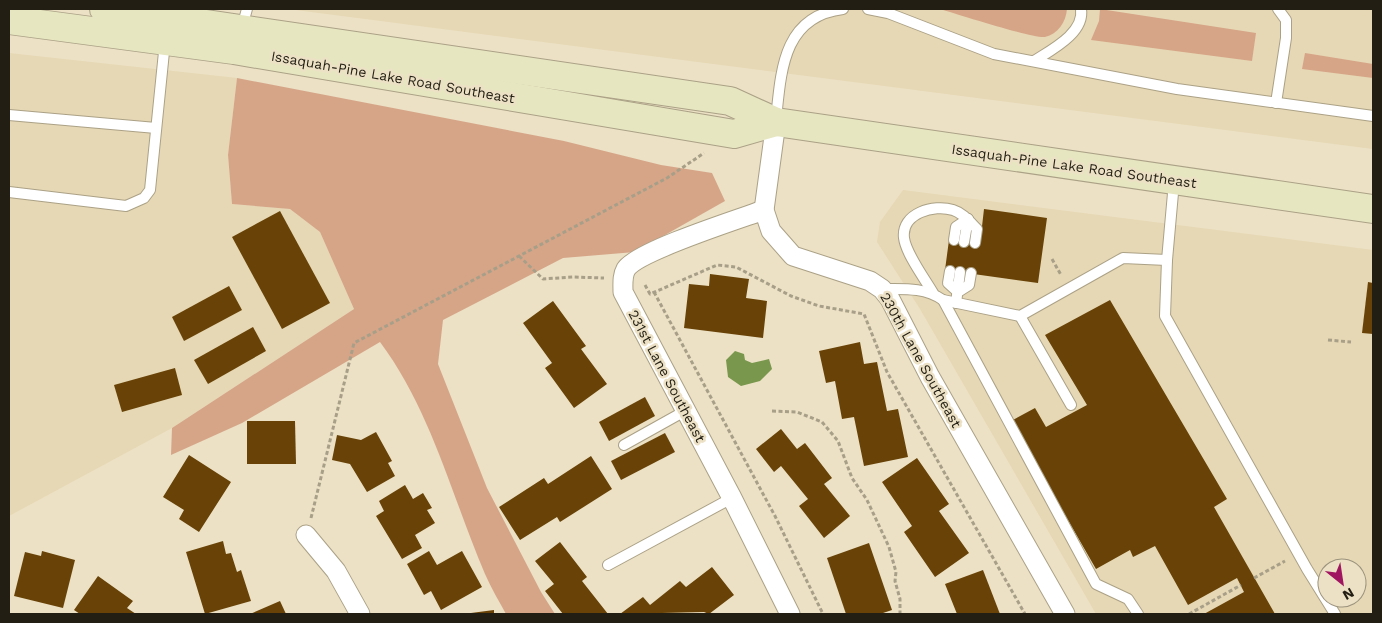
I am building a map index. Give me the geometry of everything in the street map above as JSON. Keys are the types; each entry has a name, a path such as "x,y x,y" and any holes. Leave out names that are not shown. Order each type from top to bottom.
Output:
{"main road":[{"name":"Issaquah-Pine Lake Road Southeast","path":"103,9 244,18 730,101 776,122 1373,209"},
{"name":"Issaquah-Pine Lake Road Southeast","path":"9,20 234,50 734,134 776,122"}],"street":[{"name":"230th Lane Southeast","path":"776,122 764,210 771,231 793,256 870,281 882,289 890,299 930,377 1065,614"},
{"path":"622,280 627,268 671,244 764,210"},
{"name":"231st Lane Southeast","path":"622,280 623,292 629,306 732,498 790,614"},
{"path":"306,535 336,570 360,614"}],"lane":[{"path":"9,192 126,206 137,203 150,190 165,41 163,33 157,28 113,18 106,15 103,9"},
{"path":"776,122 782,66 795,36 812,18 831,10 843,9"},
{"path":"868,9 888,13 994,54 1177,89 1373,116"},
{"path":"1034,61 1074,32 1081,9"},
{"path":"1276,103 1286,38 1286,20 1278,9"},
{"path":"9,115 156,128"},
{"path":"1174,181 1167,260 1165,316 1299,554 1335,614"},
{"path":"968,219 956,227 964,242 977,229 968,219 954,210 932,209 914,216 904,231 906,247 933,293 943,300 1096,584 1128,599 1138,614"},
{"path":"1020,316 1123,258 1167,260"},
{"path":"960,272 969,286 957,297 948,283 960,272"},
{"path":"882,289 908,289 933,293"},
{"path":"943,300 957,297 1020,316 1071,405"},
{"path":"624,445 685,411"},
{"path":"608,565 732,498"}],"path":[{"path":"306,535 354,343 667,178 708,150"},
{"path":"518,256 543,279 574,276 622,280"},
{"path":"1052,259 1061,275"},
{"path":"645,285 650,294 717,265 736,267 791,296 819,306 864,314 887,372 1025,614"},
{"path":"654,292 775,516 824,614"},
{"path":"1328,340 1351,342"},
{"path":"772,411 797,412 822,422 838,441 852,478 870,506 889,547 896,572 895,581 900,599 900,614"},
{"path":"1254,578 1299,554"},
{"path":"1189,614 1241,585"}],"shaded area":[{"path":"288,9 1373,9 1373,149"},
{"path":"940,9 1067,9 1065,18 1054,33 1045,37 1038,37"},
{"path":"1100,9 1256,33 1252,61 1091,40 1099,21"},
{"path":"9,53 237,78 228,155 232,204 290,209 320,232 354,309 172,428 9,516"},
{"path":"1305,53 1373,64 1373,78 1302,69"},
{"path":"237,78 564,141 661,165 712,173 725,201 635,252 563,258 443,320 438,364 487,488 541,592 555,614 506,614 485,574 427,425 398,368 380,342 242,423 171,455 172,428 354,309 320,232 290,209 232,204 228,155"},
{"path":"903,190 1373,250 1373,614 1096,614 920,309 877,242 880,222"},
{"path":"735,351 744,354 745,360 752,363 769,359 772,369 760,381 741,386 728,377 726,360"}],"building":[{"path":"984,209 1047,218 1038,283 945,270 949,240 980,244"},
{"path":"280,211 330,303 282,329 232,237"},
{"path":"710,274 749,279 746,298 767,301 763,338 684,328 689,284 709,286"},
{"path":"1368,282 1373,283 1373,334 1362,333"},
{"path":"229,286 242,310 184,341 172,317"},
{"path":"1110,300 1227,499 1214,507 1275,614 1204,614 1244,592 1237,578 1188,605 1155,546 1133,557 1130,550 1096,569 1011,421 1035,408 1046,427 1087,405 1045,335"},
{"path":"553,301 586,346 581,349 607,384 574,408 545,368 552,363 523,323"},
{"path":"253,327 266,351 208,384 194,360"},
{"path":"860,342 864,364 877,362 887,411 898,409 908,457 864,466 854,417 842,419 835,381 826,383 819,351"},
{"path":"175,368 182,395 122,412 114,385"},
{"path":"645,397 655,416 609,441 599,422"},
{"path":"247,421 295,421 296,464 247,464"},
{"path":"781,429 797,449 805,443 832,478 824,484 850,516 824,538 799,506 808,499 781,466 774,472 756,449"},
{"path":"376,432 392,461 388,463 395,476 367,492 350,464 332,460 337,435 361,440"},
{"path":"665,433 675,452 621,480 611,461"},
{"path":"189,455 231,482 199,532 179,519 184,510 163,497"},
{"path":"591,456 612,489 560,522 557,517 520,540 499,507 544,478 548,484"},
{"path":"917,458 949,504 939,511 969,553 935,577 904,532 912,526 882,482"},
{"path":"405,485 413,499 423,493 432,508 427,510 435,523 415,535 422,548 402,559 376,516 384,511 379,501"},
{"path":"223,541 226,554 231,553 237,572 241,570 251,601 205,614 186,552"},
{"path":"560,542 587,577 582,581 608,614 563,614 545,591 554,584 535,561"},
{"path":"869,543 892,610 880,614 846,614 827,558"},
{"path":"42,551 75,560 63,608 14,596 25,552 41,556"},
{"path":"429,551 437,565 462,551 482,587 441,610 431,591 424,595 407,564"},
{"path":"712,567 734,595 709,614 704,612 620,614 643,597 650,605 680,581 686,587"},
{"path":"983,570 1000,614 957,614 945,584"},
{"path":"98,576 133,601 127,608 136,614 80,614 74,610"},
{"path":"280,601 286,614 250,614"},
{"path":"494,610 494,614 471,614 471,613"}]}
